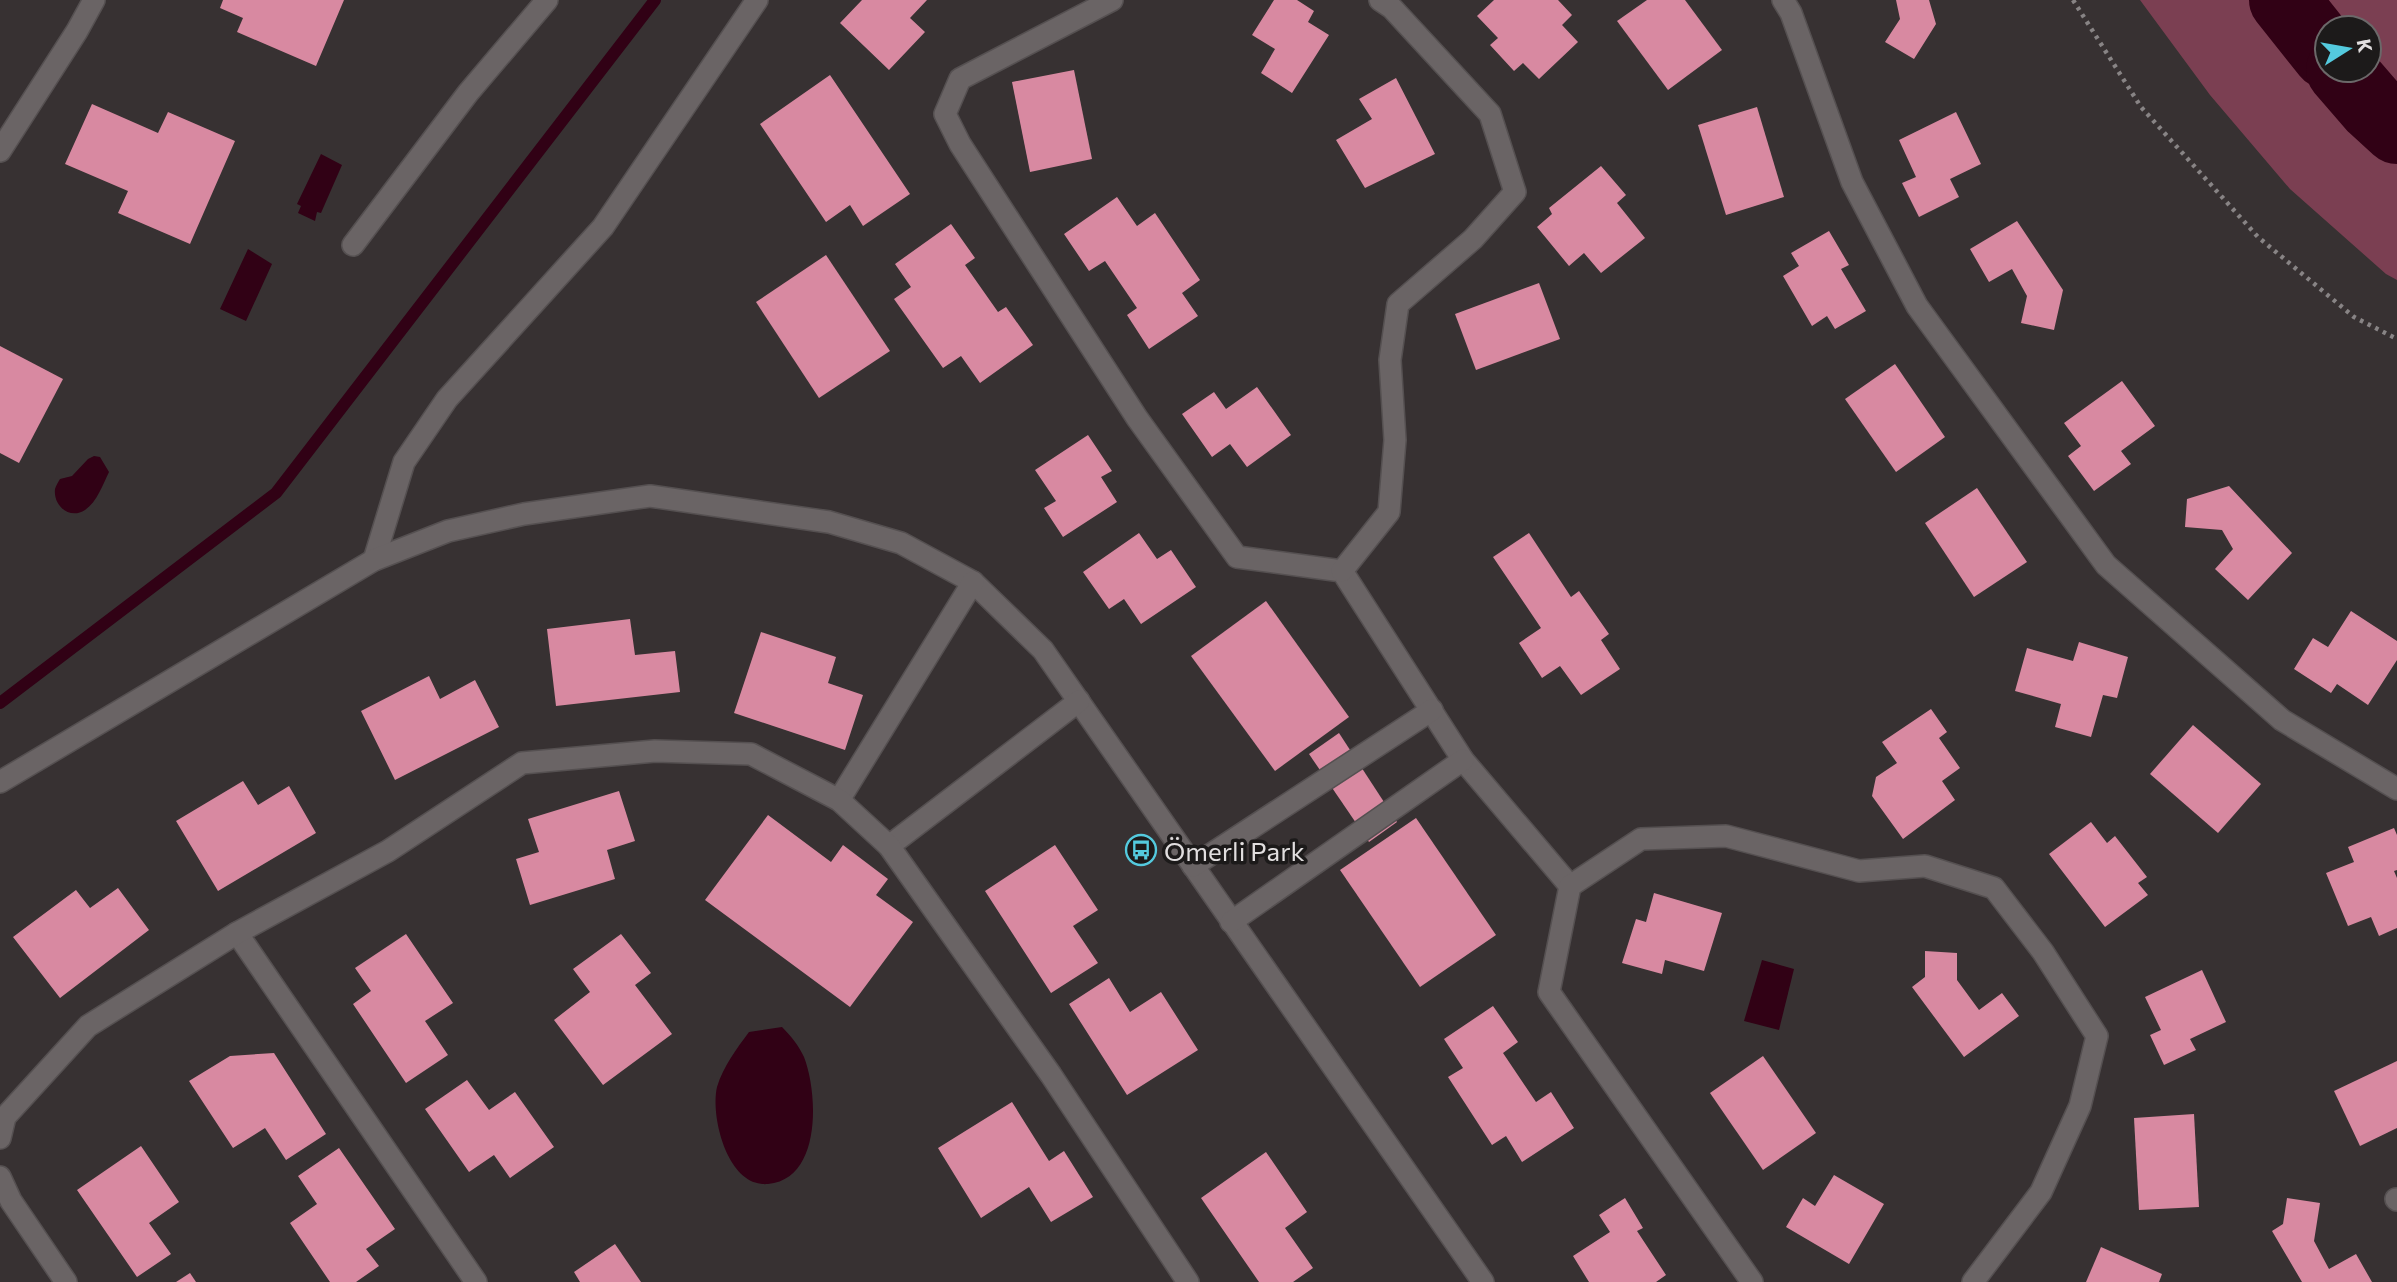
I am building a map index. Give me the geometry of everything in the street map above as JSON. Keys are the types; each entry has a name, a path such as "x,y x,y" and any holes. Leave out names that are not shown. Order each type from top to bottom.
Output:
{"street":[{"path":"0,151 94,0"},
{"path":"353,245 468,93 547,0"},
{"path":"374,560 404,462 447,399 603,227 757,0"},
{"path":"1112,0 960,79 944,114 960,144 1130,406 1237,557 1342,571 1463,760 1570,886"},
{"path":"1342,571 1389,512 1395,440 1390,360 1398,304 1473,239 1515,192 1490,114 1392,8 1380,0"},
{"path":"1783,0 1791,13 1852,182 1917,306 2106,565 2282,720 2397,789"},
{"path":"0,782 374,560 448,531 524,514 650,496 829,522 901,543 973,582 1044,650 1483,1282"},
{"path":"839,800 973,582"},
{"path":"890,846 1079,701"},
{"path":"1193,866 1432,710"},
{"path":"0,1139 5,1117 88,1026 237,933 388,850 522,763 655,751 751,754 839,800 890,846 1051,1074 1188,1282"},
{"path":"1231,922 1463,760"},
{"path":"1752,1282 1549,992 1570,886 1641,839 1726,836 1859,871 1925,866 1994,888 2043,952 2097,1036 2080,1106 2041,1192 1973,1282"},
{"path":"237,933 476,1282"},
{"path":"0,1177 11,1200 66,1282"}],"path":[{"path":"2073,0 2141,107 2258,237 2354,317 2397,339"}],"shaded area":[{"path":"2140,0 2397,0 2397,280 2386,274 2290,189 2210,95"},
{"path":"321,154 342,165 321,213 317,212 315,221 298,213 301,206 297,204"},
{"path":"248,249 272,264 246,321 220,309"},
{"path":"94,456 100,457 109,472 99,492 85,510 74,513 64,510 55,495 56,485 60,479 72,476"},
{"path":"1762,960 1794,969 1779,1030 1744,1021"},
{"path":"782,1027 800,1049 809,1073 812,1132 807,1151 798,1167 786,1179 768,1184 754,1182 742,1175 732,1163 716,1115 717,1087 735,1051 749,1032"}],"building":[{"path":"223,0 344,0 316,66 237,32 243,18 220,8"},
{"path":"862,0 927,0 910,18 925,32 889,70 840,23"},
{"path":"1274,0 1297,0 1314,11 1308,22 1329,35 1292,93 1261,73 1275,49 1252,35"},
{"path":"1494,0 1558,0 1572,15 1562,25 1578,42 1539,79 1523,63 1514,71 1490,45 1498,38 1477,16"},
{"path":"1647,0 1685,0 1722,50 1668,90 1617,21"},
{"path":"1896,0 1929,0 1936,24 1914,59 1885,42 1900,19"},
{"path":"1074,70 1092,159 1030,172 1012,82"},
{"path":"830,75 910,194 863,226 850,205 826,222 760,124"},
{"path":"1396,78 1435,154 1365,188 1336,140 1372,119 1359,99"},
{"path":"92,104 158,133 168,112 235,141 190,244 118,213 128,191 65,164"},
{"path":"1757,107 1784,197 1726,215 1698,125"},
{"path":"1956,112 1981,164 1950,179 1959,197 1919,217 1902,183 1916,177 1899,140"},
{"path":"1601,166 1626,195 1617,203 1645,238 1601,273 1584,253 1569,266 1537,227 1552,214 1549,208"},
{"path":"1117,197 1137,226 1155,213 1200,280 1182,293 1198,316 1149,349 1127,315 1137,308 1105,261 1089,271 1064,234"},
{"path":"2017,221 2063,290 2054,330 2021,323 2027,296 2012,269 1989,282 1970,249"},
{"path":"951,224 975,258 965,265 998,312 1006,307 1033,345 980,383 961,356 943,368 894,299 911,287 895,264"},
{"path":"1829,231 1849,265 1841,269 1866,311 1835,329 1827,316 1812,326 1783,276 1799,266 1791,253"},
{"path":"826,255 890,351 819,398 756,302"},
{"path":"1539,283 1560,339 1476,370 1455,314"},
{"path":"0,346 63,379 19,463 0,453"},
{"path":"1895,364 1945,437 1896,472 1845,399"},
{"path":"2122,381 2155,426 2121,451 2131,464 2094,491 2068,456 2081,446 2064,423"},
{"path":"1257,387 1291,435 1247,467 1230,444 1212,457 1182,414 1214,392 1226,409"},
{"path":"1088,435 1112,471 1101,477 1117,502 1063,537 1044,508 1056,501 1035,470"},
{"path":"2229,486 2292,553 2248,600 2215,569 2233,549 2222,530 2185,527 2187,499"},
{"path":"1977,488 2027,562 1974,597 1925,523"},
{"path":"1139,533 1157,559 1171,550 1196,587 1141,624 1124,599 1109,609 1083,572"},
{"path":"1529,533 1571,597 1579,591 1609,634 1601,640 1620,669 1581,695 1560,666 1542,678 1519,643 1541,628 1493,557"},
{"path":"1266,601 1349,717 1275,771 1191,656"},
{"path":"2351,611 2397,641 2397,660 2368,705 2337,684 2331,693 2294,669 2313,638 2328,647"},
{"path":"630,619 635,655 675,651 680,692 556,706 547,629"},
{"path":"761,632 836,657 828,683 863,695 845,750 734,713"},
{"path":"2079,642 2128,657 2117,698 2103,695 2091,737 2055,727 2061,704 2015,691 2027,648 2073,661"},
{"path":"429,676 440,699 475,680 499,727 395,780 361,711"},
{"path":"1931,709 1947,732 1939,738 1960,768 1942,781 1955,800 1903,839 1872,796 1876,777 1897,763 1882,742"},
{"path":"2193,725 2261,784 2218,833 2150,774"},
{"path":"1339,733 1397,822 1369,842 1309,754"},
{"path":"243,781 258,805 289,786 316,833 218,891 176,821"},
{"path":"619,791 635,841 607,850 615,879 530,905 516,859 539,852 528,819"},
{"path":"768,815 831,862 843,845 888,879 876,895 913,922 850,1007 705,900"},
{"path":"1416,818 1496,935 1420,987 1340,870"},
{"path":"2091,822 2107,843 2115,836 2147,877 2138,883 2148,895 2105,927 2049,854"},
{"path":"2394,828 2397,835 2397,870 2394,871 2397,878 2397,928 2379,936 2371,917 2348,926 2326,873 2354,862 2348,847"},
{"path":"1055,845 1098,910 1073,926 1098,963 1051,993 985,891"},
{"path":"118,888 149,930 60,998 13,937 76,890 90,908"},
{"path":"1654,893 1722,913 1704,971 1665,960 1662,974 1622,963 1636,919 1646,922"},
{"path":"406,934 453,1003 425,1021 448,1055 406,1083 353,1004 371,991 355,968"},
{"path":"621,934 651,973 635,985 672,1034 603,1085 554,1020 590,992 573,969"},
{"path":"1925,951 1957,953 1957,980 1979,1010 2002,993 2019,1016 1964,1057 1912,987 1925,977"},
{"path":"2202,970 2226,1022 2190,1039 2196,1050 2164,1065 2150,1035 2161,1030 2145,997"},
{"path":"1109,978 1130,1012 1161,992 1198,1050 1127,1095 1069,1004"},
{"path":"1493,1006 1518,1042 1503,1053 1536,1102 1551,1092 1574,1128 1522,1162 1506,1136 1492,1145 1448,1077 1463,1068 1444,1039"},
{"path":"274,1053 326,1134 286,1160 265,1128 233,1148 189,1081 230,1056"},
{"path":"1763,1056 1816,1133 1763,1170 1710,1093"},
{"path":"2397,1061 2397,1128 2360,1146 2334,1091"},
{"path":"467,1080 489,1110 515,1092 554,1147 510,1178 494,1155 469,1172 425,1109"},
{"path":"1012,1102 1049,1161 1064,1151 1093,1197 1051,1222 1029,1187 981,1218 938,1148"},
{"path":"2194,1114 2199,1207 2139,1210 2134,1118"},
{"path":"141,1146 179,1202 149,1223 171,1254 137,1277 77,1190"},
{"path":"339,1148 395,1229 366,1249 379,1266 356,1282 330,1282 290,1223 317,1204 298,1176"},
{"path":"1266,1152 1307,1212 1285,1228 1313,1268 1293,1282 1259,1282 1201,1198"},
{"path":"1834,1175 1884,1204 1849,1264 1786,1227 1803,1198 1815,1206"},
{"path":"1625,1198 1643,1228 1637,1231 1666,1275 1656,1282 1589,1282 1573,1256 1610,1232 1599,1215"},
{"path":"2287,1198 2320,1203 2314,1241 2329,1269 2356,1254 2372,1282 2302,1282 2272,1231 2283,1224"},
{"path":"615,1244 641,1282 580,1282 574,1272"},
{"path":"2101,1247 2162,1274 2159,1282 2086,1282"},
{"path":"190,1273 196,1282 176,1282"}],"waterway":[{"path":"0,703 276,493 655,0"},
{"path":"2284,0 2313,36"},
{"path":"2353,84 2397,129"}],"place":[{"name":"Ömerli Park","path":"1141,850"}]}
